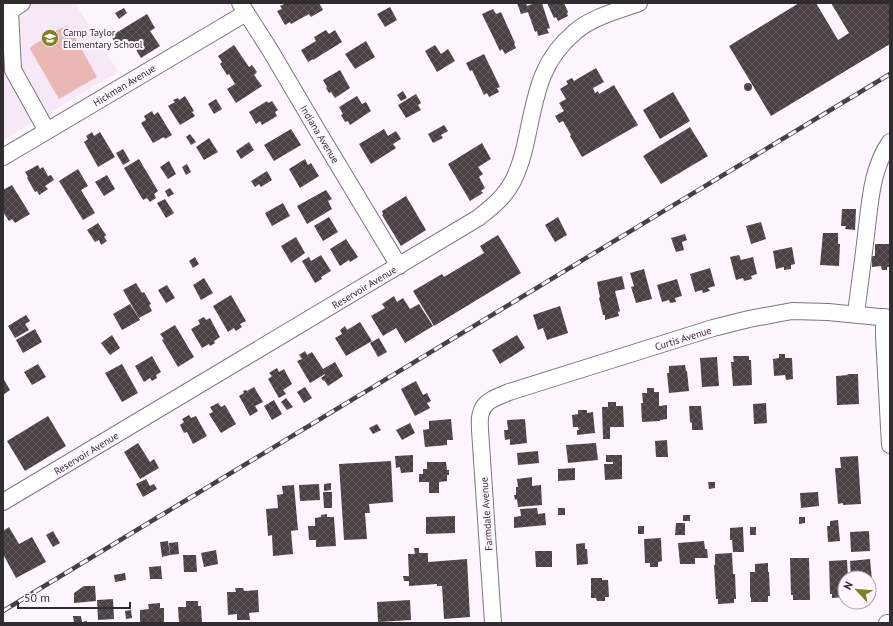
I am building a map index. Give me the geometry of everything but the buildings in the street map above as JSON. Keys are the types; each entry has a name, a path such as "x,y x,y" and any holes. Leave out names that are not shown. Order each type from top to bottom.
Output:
{"street":[{"name":"Reservoir Avenue","path":"3,502 478,218 498,202 514,180 524,153 541,78 546,66 555,52 575,31 594,20 638,3"},
{"path":"13,6 13,70 47,131"},
{"name":"Indiana Avenue","path":"243,8 270,50 399,266"},
{"name":"Hickman Avenue","path":"4,154 47,131 243,8"},
{"path":"856,314 872,191 877,167 890,142"},
{"name":"Curtis Avenue","path":"484,405 487,402 509,392 713,328 748,319 792,312 828,312 887,318"},
{"path":"887,318 884,336 890,445"},
{"name":"Farmdale Avenue","path":"484,405 480,414 480,430 493,623"}],"shaded area":[{"name":"Camp Taylor Elementary School","path":"3,3 75,3 118,72 3,140"},
{"path":"67,26 71,30 97,77 59,99 30,49 32,46 59,29"}],"railway":[{"path":"3,611 890,74"}],"place":[{"name":"Camp Taylor Elementary School","path":"50,38"}]}
